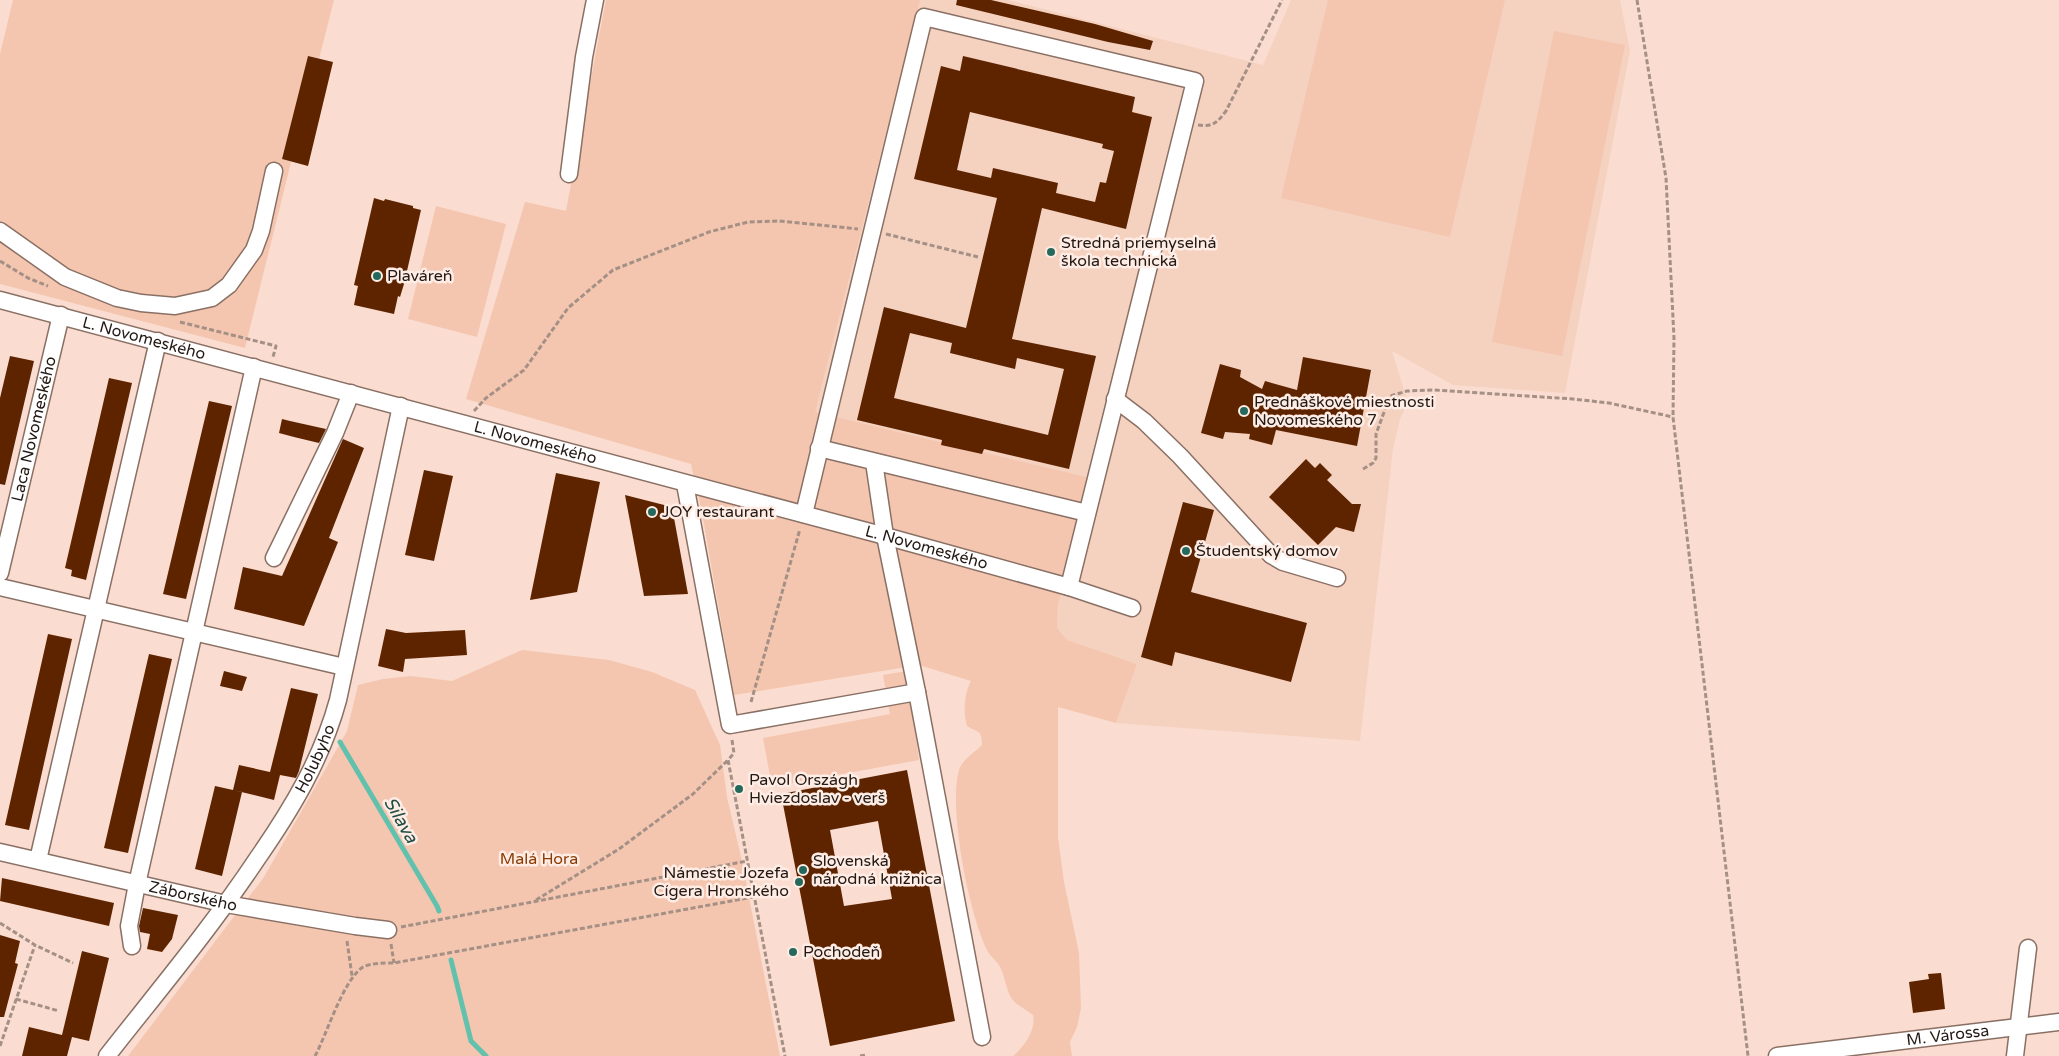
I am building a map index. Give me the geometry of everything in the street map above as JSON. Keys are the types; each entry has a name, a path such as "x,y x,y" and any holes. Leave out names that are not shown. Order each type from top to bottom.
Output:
{"street":[{"path":"569,174 584,57 595,0"},
{"path":"804,514 924,17 1195,81 1069,587"},
{"path":"0,231 65,277 117,298 141,303 175,306 212,298 229,284 254,250 261,232 274,171"},
{"name":"L. Novomeského","path":"0,300 885,536 1069,587 1132,608"},
{"name":"Laca Novomeského","path":"0,573 61,315"},
{"path":"38,860 158,341"},
{"path":"132,946 129,926 137,884 254,367"},
{"path":"274,558 335,433 351,393"},
{"path":"1115,399 1144,421 1180,456 1271,555 1283,562 1337,578"},
{"name":"Holubyho","path":"107,1056 226,904 279,828 321,750 334,715 401,406"},
{"path":"819,448 1087,513"},
{"path":"874,462 885,536 917,692 982,1037"},
{"path":"685,484 730,725 917,692"},
{"path":"0,587 344,667"},
{"name":"Záborského","path":"0,852 226,904 388,930"},
{"path":"2015,1056 2028,948"},
{"name":"M. Várossa","path":"1777,1056 2059,1022"}],"path":[{"path":"1184,123 1208,126 1217,124 1226,111 1282,0"},
{"path":"1637,0 1666,178 1674,338 1672,417 1748,1056"},
{"path":"472,414 486,398 524,370 568,308 613,270 709,232 748,222 779,222"},
{"path":"1363,470 1373,463 1376,458 1376,434 1390,396 1407,391 1434,390 1573,398 1609,403 1672,417"},
{"path":"751,702 804,514"},
{"path":"533,902 619,849 693,794 734,754 730,725"},
{"path":"728,760 785,1056"},
{"path":"388,930 747,862"},
{"path":"317,1055 352,977 364,966 394,963 753,897"},
{"path":"0,923 35,945 73,963"},
{"path":"344,924 352,977"},
{"path":"0,1046 35,945"},
{"path":"16,999 59,1011"},
{"path":"860,1056 867,1055"}],"shaded area":[{"name":"Stredná priemyselná škola technická","path":"606,0 1008,0 1263,65 1291,0 1620,0 1630,51 1565,393 1453,385 1392,351 1408,403 1400,419 1393,449 1360,741 1116,723 1137,664 1067,640 1057,628 1058,605 1067,568 705,461 525,202 566,211"}],"green space":[{"path":"13,0 334,0 319,59 308,57 282,159 291,162 245,348 0,284 0,54"},
{"path":"606,0 920,0 815,412 1090,478 1058,605 1057,628 1067,640 1137,664 1116,723 1058,707 1058,837 1064,882 1079,953 1081,1008 1077,1027 1070,1042 1072,1056 1013,1056 1029,1037 1033,1026 1033,1015 1012,999 1000,967 988,952 974,914 962,862 956,809 956,787 959,770 966,759 982,745 980,734 967,726 966,721 966,697 971,681 919,665 734,695 702,513 691,464 466,399 525,202 566,211"},
{"path":"1328,0 1505,0 1450,237 1281,198"},
{"path":"1554,31 1625,45 1562,356 1492,342"},
{"path":"436,206 506,224 477,337 408,319"},
{"name":"Malá Hora","path":"522,650 609,660 652,672 695,690 720,745 727,797 742,861 780,1056 128,1056 264,877 347,731 358,685 383,679 411,676 452,681"},
{"path":"907,671 919,760 772,787 763,738 890,714 883,675"}],"building":[{"path":"957,0 991,0 1095,24 1153,41 1150,50 1108,42 956,5"},
{"path":"308,56 333,62 308,166 282,159"},
{"path":"963,56 1135,97 1132,112 1152,117 1126,229 1042,208 1012,339 1096,356 1069,469 984,449 982,454 941,445 942,440 857,420 884,307 966,328 997,198 914,179 941,66 960,71","holes":["970,112 1103,144 1102,148 1114,151 1106,183 1100,182 1095,202 1056,193 1058,183 993,168 991,178 957,170","910,333 952,343 950,353 1015,369 1017,358 1064,369 1048,435 894,398"]},
{"path":"374,198 413,206 413,208 421,210 404,284 400,297 398,296 394,314 354,305 358,286 354,285"},
{"path":"10,356 34,361 5,485 0,484 0,398"},
{"path":"1303,357 1371,370 1357,446 1276,430 1272,445 1249,439 1250,434 1225,432 1223,439 1201,433 1220,364 1241,370 1240,377 1262,389 1265,381 1297,390"},
{"path":"109,378 132,383 86,580 71,576 72,570 65,568"},
{"path":"209,401 232,406 186,599 163,594"},
{"path":"282,419 326,429 319,443 279,433"},
{"path":"343,439 364,448 329,538 338,542 304,626 234,609 243,567 282,576"},
{"path":"1306,459 1315,468 1320,463 1332,475 1327,480 1352,504 1361,504 1354,532 1336,527 1318,545 1269,497"},
{"path":"424,470 453,476 434,561 405,555"},
{"path":"556,473 600,482 577,592 530,600"},
{"path":"625,495 672,507 688,594 644,596"},
{"name":"Študentský domov","path":"1183,502 1214,510 1191,592 1307,623 1291,682 1175,652 1172,666 1141,657"},
{"path":"386,629 406,633 465,630 467,655 405,659 403,672 378,666"},
{"path":"48,634 72,639 29,830 5,825"},
{"path":"149,654 172,659 128,853 104,848"},
{"path":"224,671 247,677 242,691 220,686"},
{"path":"291,688 318,694 296,778 280,775 274,800 233,790 239,765 270,772"},
{"path":"907,770 955,1021 830,1046 781,794","holes":["878,821 892,899 844,906 830,830"]},
{"path":"215,786 242,792 222,876 195,869"},
{"path":"2,878 114,903 109,926 0,901"},
{"path":"143,908 178,915 172,939 162,952 147,949 150,934 140,932 139,926"},
{"path":"0,935 20,941 15,963 18,964 4,1017 0,1017"},
{"path":"82,951 109,958 89,1041 72,1037 67,1056 22,1056 29,1027 62,1035"},
{"path":"1941,973 1945,1009 1913,1013 1909,982 1929,979 1928,974"}],"waterway":[{"name":"Silava","path":"340,742 439,911"},
{"name":"Silava","path":"451,960 471,1041 486,1056"}],"place":[{"name":"Stredná priemyselná škola technická","path":"1051,252"},
{"name":"Plaváreň","path":"377,276"},
{"name":"Prednáškové miestnosti Novomeského 7","path":"1244,411"},
{"name":"JOY restaurant","path":"652,512"},
{"name":"Študentský domov","path":"1186,551"},
{"name":"Pavol Országh Hviezdoslav - verš","path":"739,789"},
{"name":"Slovenská národná knižnica","path":"803,870"},
{"name":"Námestie Jozefa Cígera Hronského","path":"799,882"},
{"name":"Pochodeň","path":"793,952"}]}
